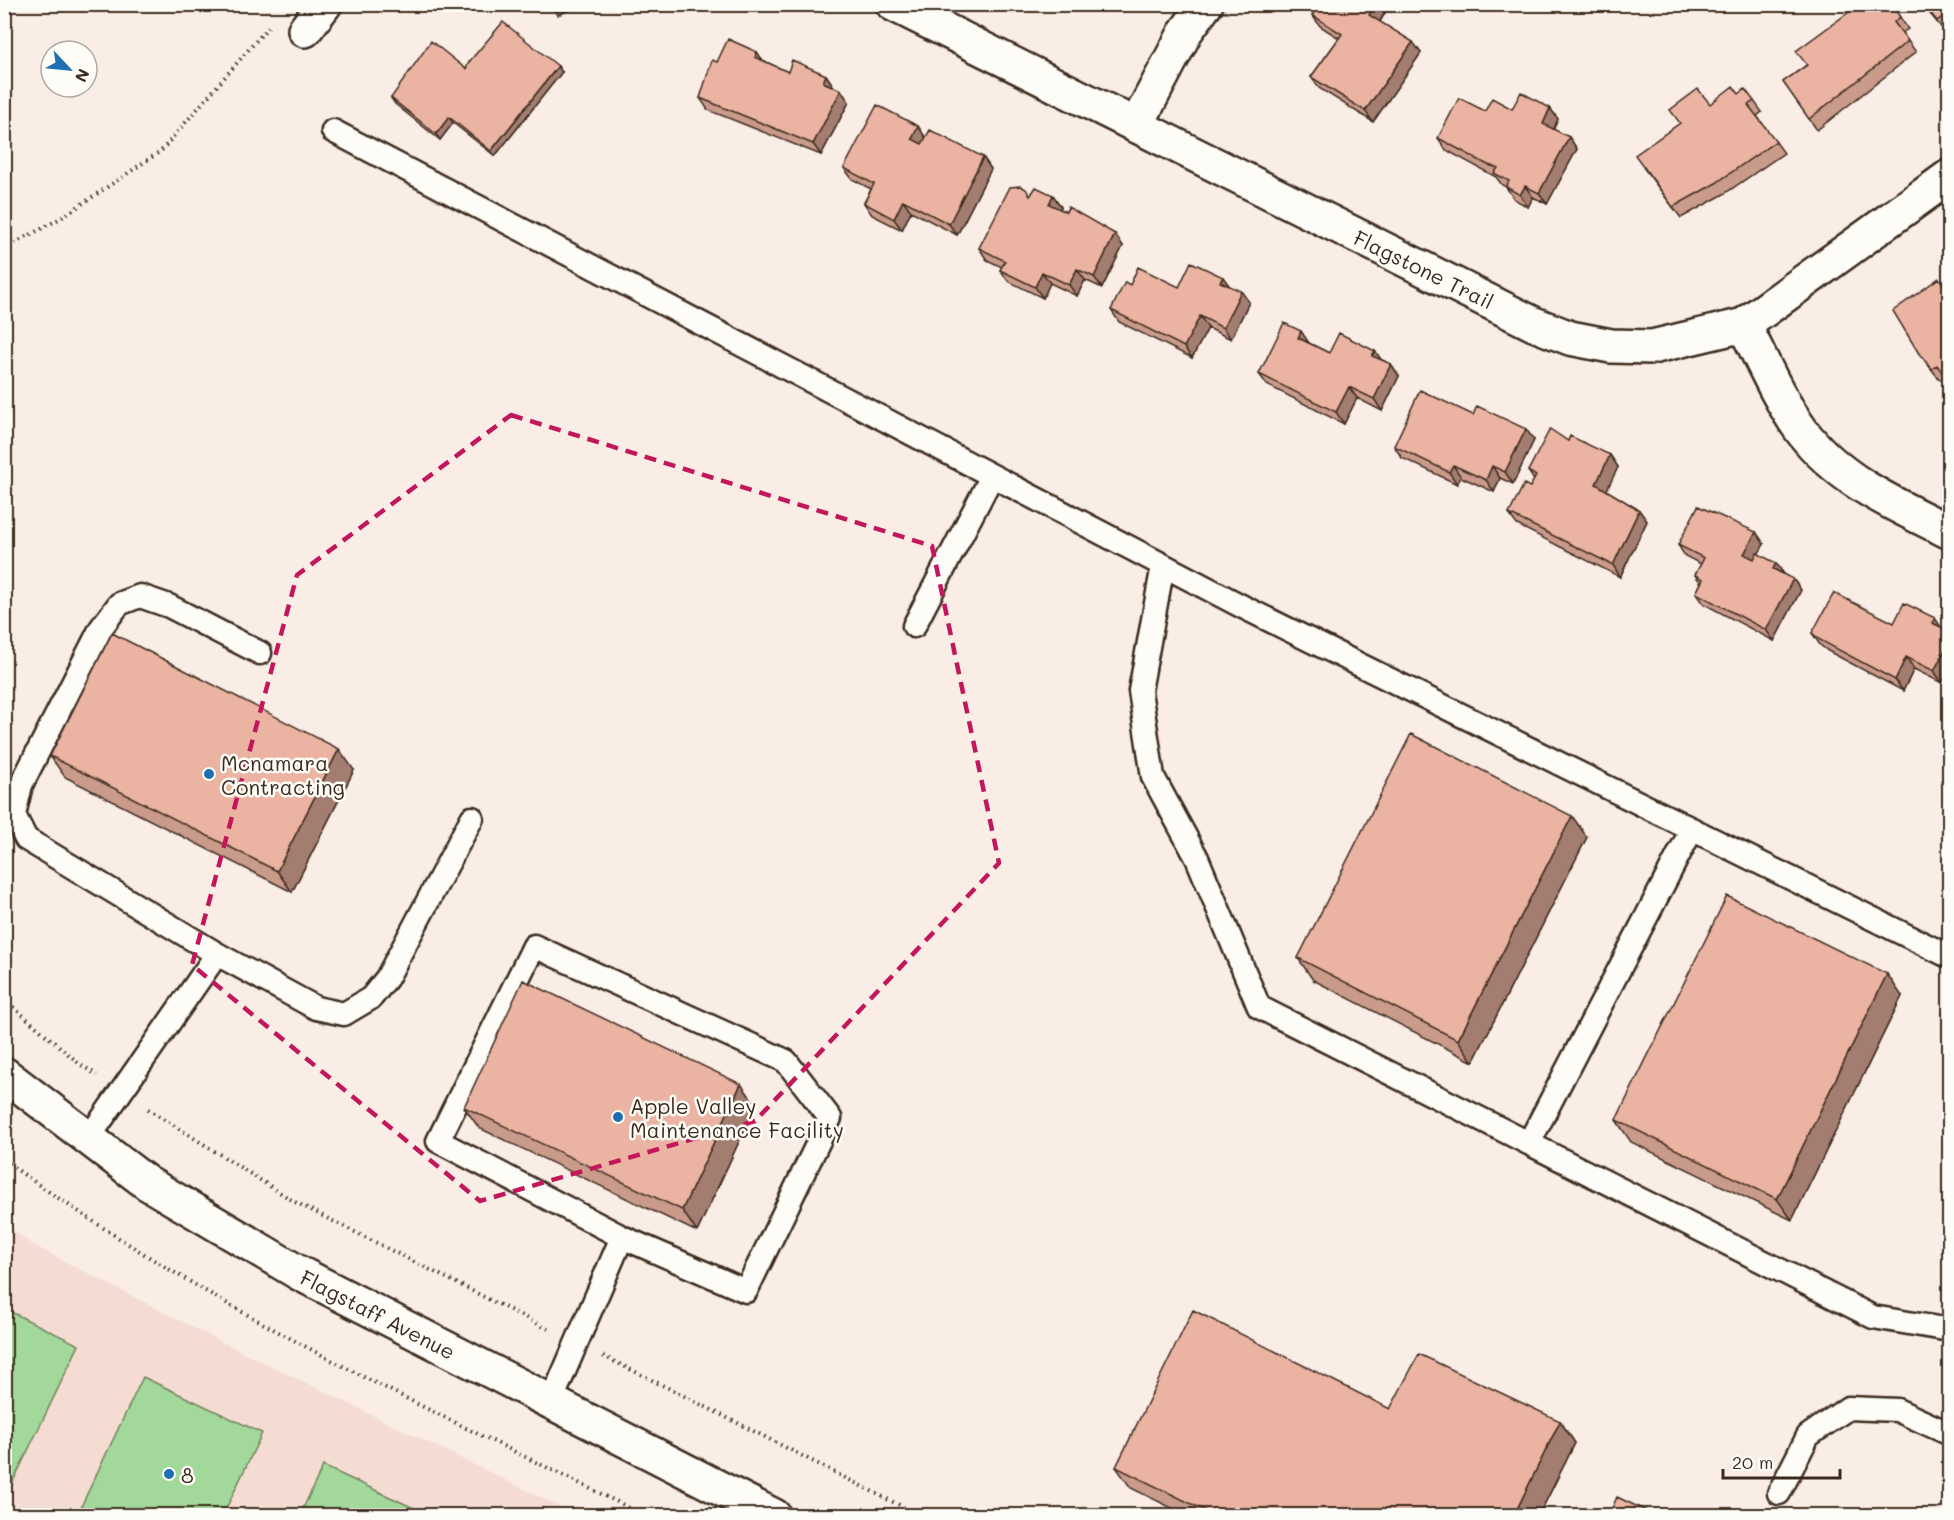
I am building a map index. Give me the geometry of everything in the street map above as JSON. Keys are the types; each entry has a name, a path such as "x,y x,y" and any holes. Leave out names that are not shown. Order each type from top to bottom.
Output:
{"street":[{"path":"305,30 325,4"},
{"name":"Flagstone Trail","path":"893,4 1534,324 1569,338 1611,346 1652,347 1744,325 1950,176"},
{"path":"1136,126 1186,31 1206,4"},
{"path":"1744,325 1783,400 1801,429 1826,458 1853,481 1878,496 1950,532"},
{"name":"Flagstaff Avenue","path":"4,1074 147,1183 299,1274 774,1515"}],"lane":[{"path":"333,131 1245,608 1950,957"},
{"path":"914,626 992,476"},
{"path":"1163,565 1140,691 1153,777 1197,858 1259,1007 1873,1317 1950,1330"},
{"path":"260,653 170,606 140,596 119,604 101,628 21,785 14,815 26,839 217,954 316,1008 344,1014 371,998 387,978 472,818"},
{"path":"1528,1143 1692,829"},
{"path":"534,946 786,1061 830,1118 746,1291 622,1237 438,1141 534,946"},
{"path":"88,1139 217,954"},
{"path":"552,1402 622,1237"},
{"path":"1779,1493 1809,1436 1848,1408 1896,1410 1950,1434"}],"path":[{"path":"4,249 61,218 161,151 270,24"},
{"path":"4,1160 156,1262 250,1317 327,1358 646,1515"},
{"path":"295,1202 921,1515"}],"highlighted area":[{"path":"511,415 932,546 999,863 755,1121 480,1201 192,965 297,575"}],"shaded area":[{"path":"4,1222 29,1243 206,1334 577,1515 5,1515"}],"green space":[{"path":"5,1309 79,1345 5,1498"},
{"name":"8","path":"143,1377 262,1433 223,1515 77,1515"},
{"path":"323,1466 429,1515 300,1515"}],"building":[{"path":"1320,4 1375,4 1369,15 1413,42 1365,111 1311,77 1342,34 1312,15"},
{"path":"1860,4 1891,4 1900,17 1894,22 1908,41 1809,119 1783,82 1807,65 1796,51"},
{"path":"1923,4 1950,4 1950,11 1937,21"},
{"path":"503,22 558,66 491,151 449,117 436,134 391,98 431,41 466,69 469,62"},
{"path":"728,39 757,52 755,57 788,72 792,60 826,75 823,82 841,90 813,144 700,98 712,60 717,62"},
{"path":"1733,86 1739,94 1745,89 1754,101 1748,105 1776,141 1716,183 1673,207 1635,155 1680,123 1670,110 1698,89 1710,104"},
{"path":"1521,92 1550,108 1543,124 1569,137 1539,193 1525,186 1520,195 1506,187 1509,181 1494,173 1498,168 1438,138 1459,98 1485,111 1492,98 1512,109"},
{"path":"877,105 918,126 912,139 922,144 930,130 983,157 949,224 903,200 894,219 864,203 874,184 844,168"},
{"path":"1020,186 1026,189 1030,196 1036,187 1053,195 1049,204 1066,212 1068,207 1115,234 1094,277 1077,269 1069,285 1042,272 1035,287 1000,270 1005,261 979,248 1010,187"},
{"path":"1191,262 1223,277 1220,282 1241,291 1223,328 1200,316 1184,347 1111,310 1125,282 1130,285 1138,267 1179,287"},
{"path":"1939,278 1950,294 1950,383 1937,365 1932,369 1918,352 1893,311"},
{"path":"1284,323 1301,331 1298,338 1329,353 1339,333 1375,351 1372,356 1391,364 1374,399 1349,387 1336,412 1259,374"},
{"path":"1420,390 1473,415 1477,406 1526,429 1505,472 1492,466 1486,480 1453,465 1449,472 1394,446"},
{"path":"1550,429 1568,441 1570,436 1610,455 1596,484 1639,510 1613,565 1509,514 1524,484 1530,487 1536,476 1528,471"},
{"path":"1698,506 1756,532 1744,554 1754,559 1757,553 1776,563 1773,569 1793,579 1766,630 1696,593 1703,579 1695,575 1704,558 1678,545"},
{"path":"1834,593 1894,623 1904,603 1935,618 1932,623 1950,631 1950,640 1934,671 1906,657 1895,680 1820,640 1812,633"},
{"name":"Mcnamara Contracting","path":"112,633 339,749 277,871 50,756"},
{"path":"1411,734 1572,816 1458,1040 1298,958"},
{"path":"1727,896 1887,974 1777,1199 1616,1120"},
{"name":"Apple Valley Maintenance Facility","path":"523,980 741,1084 682,1210 464,1107"},
{"path":"1193,1310 1390,1409 1419,1354 1560,1421 1514,1515 1214,1515 1116,1467"},
{"path":"1617,1497 1655,1515 1609,1515"}],"place":[{"name":"Mcnamara Contracting","path":"209,774"},
{"name":"Apple Valley Maintenance Facility","path":"618,1117"},
{"name":"8","path":"169,1474"}]}
